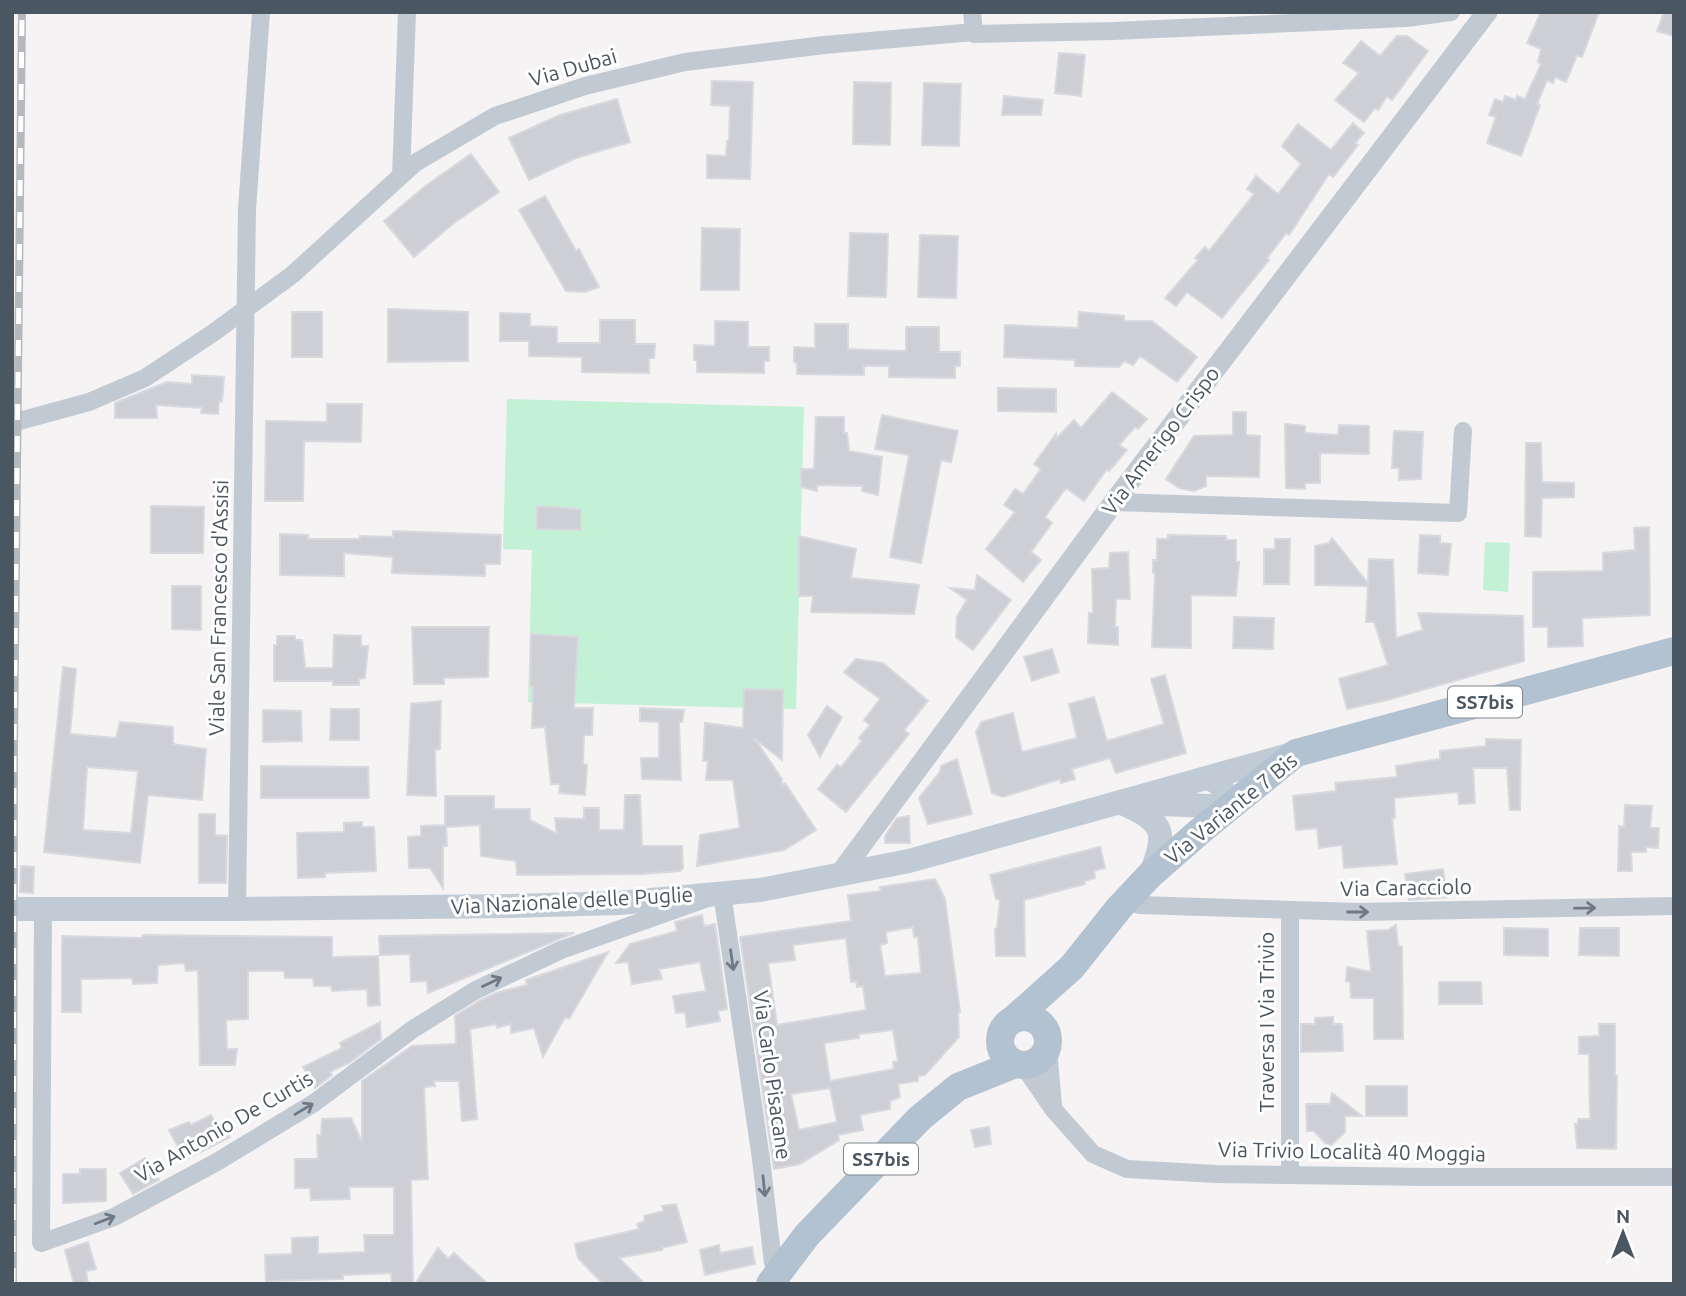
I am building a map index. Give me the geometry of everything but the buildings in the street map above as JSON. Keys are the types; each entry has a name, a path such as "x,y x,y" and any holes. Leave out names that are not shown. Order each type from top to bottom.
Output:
{"main road":[{"name":"Via Variante 7 Bis","path":"767,1279 906,1131 958,1087 1009,1024 1072,967 1119,908 1150,875 1296,753 1674,651"},
{"name":"Via Nazionale delle Puglie","path":"12,909 237,909 619,903 760,890 909,861 1296,753"},
{"path":"1207,778 1215,780 1223,788 1229,807"},
{"name":"Via Nazionale delle Puglie","path":"1120,802 1229,807"},
{"path":"1120,802 1149,816 1158,827 1160,848 1150,875"},
{"name":"Via Variante 7 Bis","path":"1048,1044 1072,967"},
{"path":"1019,1064 1003,1053 1000,1045 1009,1024 1022,1017 1037,1021 1043,1026 1048,1044"},
{"name":"SS7bis","path":"1019,1064 1039,1061 1048,1044"},
{"name":"Via Variante 7 Bis","path":"958,1087 1019,1064"}],"street":[{"name":"Viale San Francesco d'Assisi","path":"237,909 247,208 261,12"},
{"path":"401,176 407,12"},
{"path":"972,12 974,33"},
{"name":"Via Dubai","path":"12,423 89,402 145,378 292,275 415,163 495,116 585,86 685,62 824,45 974,33 1113,32 1406,18 1451,12"},
{"name":"Via Amerigo Crispo","path":"840,874 1114,502 1488,12"},
{"path":"1114,502 1458,513 1463,431"},
{"name":"Via Antonio De Curtis","path":"43,910 41,1243 114,1216 215,1163 314,1103 413,1030 476,990 561,950 722,893"},
{"name":"Via Carlo Pisacane","path":"722,893 761,1159 767,1279"},
{"name":"Via Caracciolo","path":"1139,905 1358,912 1674,906"},
{"name":"Traversa I Via Trivio","path":"1290,911 1290,1175"},
{"path":"1048,1044 1053,1109"},
{"name":"Via Trivio Località 40 Moggia","path":"1019,1064 1053,1109 1093,1154 1127,1169 1290,1175 1674,1177"}],"green space":[{"path":"507,399 804,407 796,709 528,702 532,550 503,549"},
{"path":"1485,542 1510,543 1508,592 1483,590"}],"railway":[{"path":"13,1284 14,744 22,12"}]}
